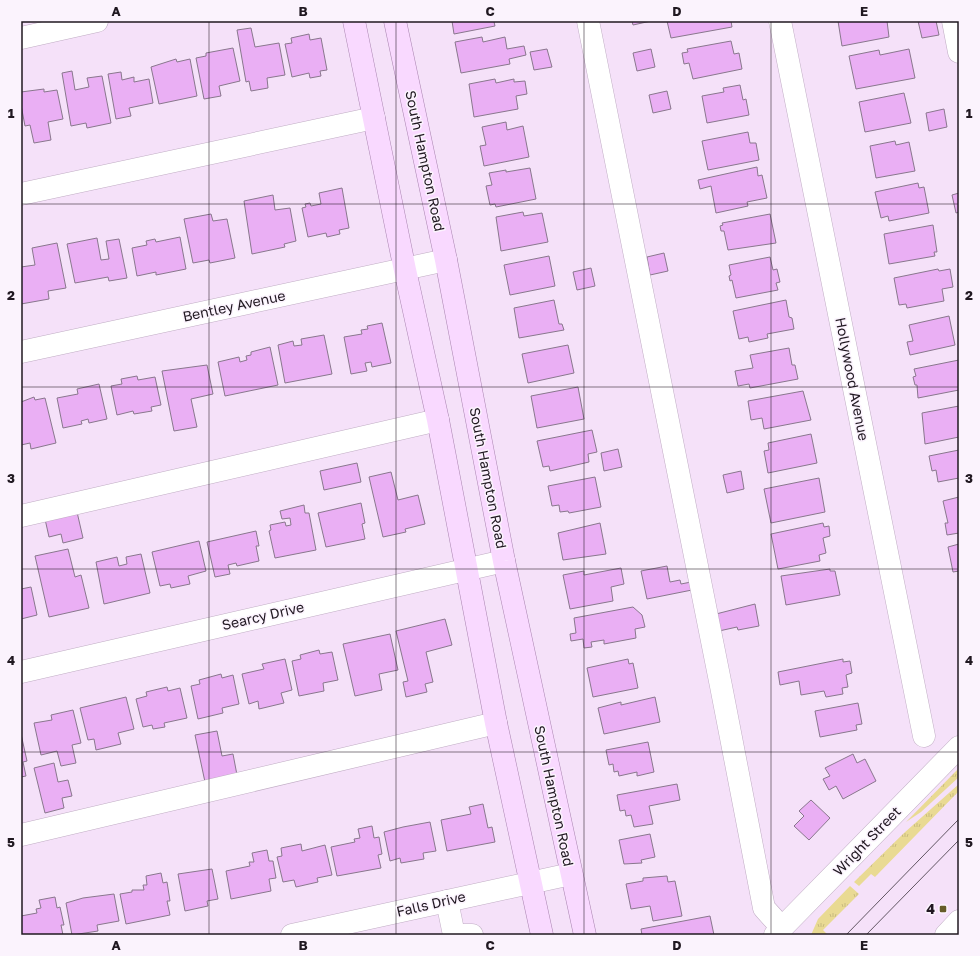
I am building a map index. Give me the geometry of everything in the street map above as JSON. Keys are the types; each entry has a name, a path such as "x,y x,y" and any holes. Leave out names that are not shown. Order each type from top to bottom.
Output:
{"main road":[{"path":"354,21 405,270 438,420 496,723 542,935"},
{"name":"South Hampton Road","path":"395,21 446,260 504,560 585,935"}],"street":[{"path":"21,38 97,21"},
{"path":"588,21 718,670 764,908 778,931"},
{"name":"Hollywood Avenue","path":"780,21 924,736"},
{"path":"953,21 959,52"},
{"path":"21,194 374,118"},
{"name":"Bentley Avenue","path":"21,352 446,260"},
{"path":"21,516 438,420"},
{"name":"Searcy Drive","path":"21,672 504,560"},
{"path":"21,835 496,723"},
{"name":"Wright Street","path":"778,931 959,747"},
{"name":"Falls Drive","path":"292,935 571,874"},
{"path":"447,901 454,935 472,935"},
{"path":"946,935 959,921"}],"green space":[{"path":"959,768 959,777 921,812 906,822"},
{"path":"959,784 959,791 875,877 871,874 859,886 854,882 904,833"},
{"path":"850,886 859,894 823,930 828,935 811,935 818,919"}],"building":[{"path":"452,21 496,21 494,22 495,26 454,34"},
{"path":"632,21 651,21 633,25"},
{"path":"667,21 731,21 732,27 671,38"},
{"path":"838,21 887,21 889,37 842,46"},
{"path":"918,21 936,21 939,35 922,38"},
{"path":"251,28 255,47 279,43 285,75 267,78 268,88 251,91 249,81 246,82 237,30"},
{"path":"309,34 310,40 321,38 327,70 320,71 321,76 310,78 309,73 292,77 285,44 292,43 291,38"},
{"path":"482,37 483,42 505,37 507,49 524,46 526,55 509,59 510,64 461,73 455,42"},
{"path":"731,41 734,54 739,53 742,69 693,79 689,63 684,64 682,53 688,52 687,49"},
{"path":"233,48 240,81 219,86 221,96 204,99 196,58 206,56 206,53"},
{"path":"547,49 552,67 534,70 530,52"},
{"path":"651,49 655,67 637,71 633,53"},
{"path":"909,49 915,78 856,89 849,56 879,50 880,55"},
{"path":"176,59 177,62 190,59 197,96 159,104 151,67"},
{"path":"72,71 75,90 89,87 87,78 102,76 111,123 87,128 86,123 71,126 62,73"},
{"path":"121,72 122,80 134,77 134,82 149,79 153,103 129,108 131,116 116,119 108,74"},
{"path":"495,79 496,83 514,79 514,82 525,81 527,94 516,96 518,109 474,117 469,84"},
{"path":"740,85 743,100 746,99 749,115 707,123 702,96 724,92 723,88"},
{"path":"44,89 44,92 57,90 63,119 48,122 51,140 34,143 30,125 25,126 21,105 21,92"},
{"path":"667,91 671,109 653,113 649,95"},
{"path":"904,93 911,123 865,132 859,102"},
{"path":"944,109 947,127 929,131 926,113"},
{"path":"506,122 507,130 523,126 529,157 484,166 480,146 486,145 482,127"},
{"path":"748,132 750,143 756,143 759,160 708,170 702,141"},
{"path":"895,141 896,145 909,142 915,171 876,178 870,146"},
{"path":"757,167 758,176 762,175 767,198 747,202 748,206 716,213 711,186 700,189 698,180"},
{"path":"530,168 536,199 496,207 495,204 490,205 486,186 492,185 489,173"},
{"path":"918,183 919,188 924,187 929,213 889,221 888,216 881,218 875,192"},
{"path":"342,188 349,228 339,230 340,234 327,237 326,233 308,237 302,208 306,207 305,204 310,203 311,206 321,204 319,193"},
{"path":"959,193 959,212 956,213 952,195"},
{"path":"273,195 275,210 290,208 296,241 284,244 285,247 252,254 244,201"},
{"path":"523,212 524,216 542,213 548,242 501,251 496,217"},
{"path":"211,214 213,221 227,219 235,258 210,263 209,260 193,263 184,219"},
{"path":"770,214 776,243 728,250 724,231 721,231 720,226 723,225 722,223"},
{"path":"933,225 937,252 934,252 935,256 889,264 884,234"},
{"path":"180,237 186,269 156,275 156,272 137,276 132,248 147,245 146,241 155,239 156,242"},
{"path":"97,238 101,260 109,259 106,241 119,239 127,278 109,281 108,277 75,283 67,244"},
{"path":"57,243 66,288 48,291 49,299 21,304 21,267 35,265 32,248"},
{"path":"664,253 668,271 650,275 647,257"},
{"path":"549,256 555,286 510,295 504,265"},
{"path":"770,257 773,270 777,269 780,282 776,283 778,290 736,298 732,280 730,281 729,276 731,275 729,265"},
{"path":"591,268 595,286 577,290 573,272"},
{"path":"938,269 939,271 950,269 953,287 942,289 944,301 907,308 906,304 899,305 894,278"},
{"path":"554,300 559,324 562,324 564,330 519,338 514,308"},
{"path":"786,300 789,317 792,318 794,329 767,334 768,338 749,342 748,337 739,339 733,311"},
{"path":"949,316 955,345 910,355 907,342 913,341 909,325"},
{"path":"382,323 391,363 372,367 371,362 365,363 367,371 351,374 344,337 362,334 361,330 368,329 367,326"},
{"path":"324,335 332,374 285,383 278,345 293,341 294,346 302,345 301,339"},
{"path":"568,345 574,373 528,383 522,354"},
{"path":"270,347 278,385 225,396 218,362 239,357 240,362 247,360 246,356 251,355 251,352"},
{"path":"789,348 792,365 795,365 798,379 750,388 749,384 738,386 735,371 753,368 750,355"},
{"path":"959,360 959,390 918,398 917,385 915,385 913,377 916,376 914,369"},
{"path":"207,365 213,394 191,399 197,427 174,431 162,371"},
{"path":"137,376 138,380 155,377 161,405 151,407 152,411 134,414 133,411 117,415 111,386 122,384 121,379"},
{"path":"99,384 107,419 89,423 88,419 81,421 82,424 63,428 57,398 78,394 77,389"},
{"path":"578,387 584,419 537,428 531,396"},
{"path":"803,391 811,420 764,429 762,418 751,420 748,401"},
{"path":"34,397 35,400 45,398 56,443 31,449 30,443 21,445 21,402"},
{"path":"959,406 959,437 925,444 922,413"},
{"path":"592,430 597,452 588,454 589,462 550,471 549,466 543,467 537,441"},
{"path":"811,434 817,463 768,473 764,451 769,450 768,443"},
{"path":"618,449 622,467 604,471 601,453"},
{"path":"959,450 959,478 938,482 936,470 932,471 929,456"},
{"path":"357,463 361,482 324,490 320,471"},
{"path":"741,471 744,489 727,493 723,475"},
{"path":"391,472 398,500 418,495 425,524 405,529 406,532 383,537 369,477"},
{"path":"595,477 601,507 569,513 568,511 560,512 559,505 552,506 548,486"},
{"path":"819,478 825,512 771,523 764,489"},
{"path":"959,497 959,533 947,535 945,523 948,523 943,501"},
{"path":"361,503 365,523 362,524 365,539 326,547 318,513"},
{"path":"304,505 305,513 309,513 316,550 275,558 269,531 271,530 270,525 285,522 286,526 291,525 290,518 282,519 280,511"},
{"path":"77,512 83,538 63,543 61,534 49,537 45,519"},
{"path":"600,523 606,554 563,560 558,533"},
{"path":"823,523 824,527 829,526 830,536 823,538 826,553 819,555 820,561 778,569 771,534"},
{"path":"256,531 259,546 256,546 259,561 237,566 236,563 228,565 230,574 215,577 207,542"},
{"path":"199,541 206,571 188,576 190,584 171,588 170,584 160,586 152,552"},
{"path":"959,544 959,571 953,572 948,547"},
{"path":"68,549 75,577 81,575 89,608 49,617 35,556"},
{"path":"141,554 150,593 104,604 96,562 117,557 119,566 127,564 126,557"},
{"path":"667,566 670,582 680,580 681,584 691,582 692,590 647,599 641,571"},
{"path":"621,568 624,584 611,587 613,601 570,609 563,575 584,571 584,575"},
{"path":"830,569 830,571 835,571 840,595 786,605 781,576"},
{"path":"31,587 37,615 21,619 21,589"},
{"path":"755,604 759,626 738,630 737,627 719,631 716,614"},
{"path":"633,607 642,615 645,627 635,629 636,638 604,644 604,640 591,642 592,647 584,648 583,639 571,641 570,634 576,633 574,618"},
{"path":"445,619 452,645 426,652 433,682 425,684 427,692 406,697 403,682 408,681 396,631"},
{"path":"390,634 398,670 379,674 382,690 355,696 343,644"},
{"path":"319,650 320,654 332,652 338,680 323,683 324,691 299,696 292,661 301,659 300,655"},
{"path":"285,659 292,690 281,693 284,703 259,709 258,701 249,704 242,674 264,669 262,664"},
{"path":"628,659 629,664 633,663 638,688 593,697 587,668"},
{"path":"843,659 843,662 850,661 852,673 846,675 848,687 842,688 843,694 826,697 824,691 801,695 799,681 780,685 778,672"},
{"path":"221,674 222,678 233,675 239,704 222,708 223,713 198,719 191,686 200,684 199,680"},
{"path":"167,687 168,691 180,688 187,718 164,723 165,727 153,729 152,725 143,727 136,699 147,696 146,692"},
{"path":"126,697 134,729 118,733 121,744 96,750 94,739 88,740 80,708"},
{"path":"655,697 660,722 604,734 598,708 621,702 621,705"},
{"path":"858,703 862,724 856,725 857,730 820,737 815,711"},
{"path":"73,710 81,743 72,745 76,763 61,766 57,751 41,755 34,723 52,720 51,715"},
{"path":"217,731 222,756 233,754 237,775 205,782 195,735"},
{"path":"21,734 27,761 23,762 26,776 21,777"},
{"path":"648,742 654,772 637,776 637,772 619,776 618,771 614,772 613,764 609,765 606,750"},
{"path":"853,754 857,763 865,759 876,781 843,799 836,786 829,790 823,779 830,776 825,768"},
{"path":"54,763 58,782 68,780 72,796 62,798 64,808 45,813 34,768"},
{"path":"677,784 680,800 649,806 653,824 634,827 631,815 626,816 625,810 620,811 617,795"},
{"path":"811,800 830,818 809,840 794,826 804,816 799,811"},
{"path":"483,804 488,828 492,827 495,842 447,851 441,820 471,814 469,807"},
{"path":"430,822 436,851 423,853 424,859 401,863 400,858 390,861 384,832"},
{"path":"372,826 374,838 379,837 382,854 378,855 381,868 337,876 331,847 355,842 354,839 360,838 358,829"},
{"path":"650,834 655,857 641,860 642,863 624,864 619,840"},
{"path":"301,844 302,851 325,845 332,875 317,878 318,882 296,887 294,880 283,882 277,857 282,856 281,848"},
{"path":"267,850 269,861 273,861 276,878 269,879 271,891 231,899 226,871 250,866 249,862 254,862 252,853"},
{"path":"212,869 218,899 207,901 208,906 185,911 178,874"},
{"path":"161,873 163,883 167,882 170,901 167,901 170,915 126,924 120,894 132,892 132,890 144,890 143,885 147,885 146,876"},
{"path":"667,876 668,882 675,881 682,916 653,921 650,906 631,909 626,884 643,881 643,878"},
{"path":"114,894 119,921 97,925 98,931 72,935 66,903 83,898"},
{"path":"55,897 57,908 60,907 64,925 61,925 63,935 21,935 21,916 37,913 36,909 41,908 39,900"},
{"path":"710,916 714,935 642,935 641,929"}],"tram line":[{"path":"846,935 959,819"},
{"path":"866,935 959,840"}],"place":[{"name":"4","path":"943,909"}]}
